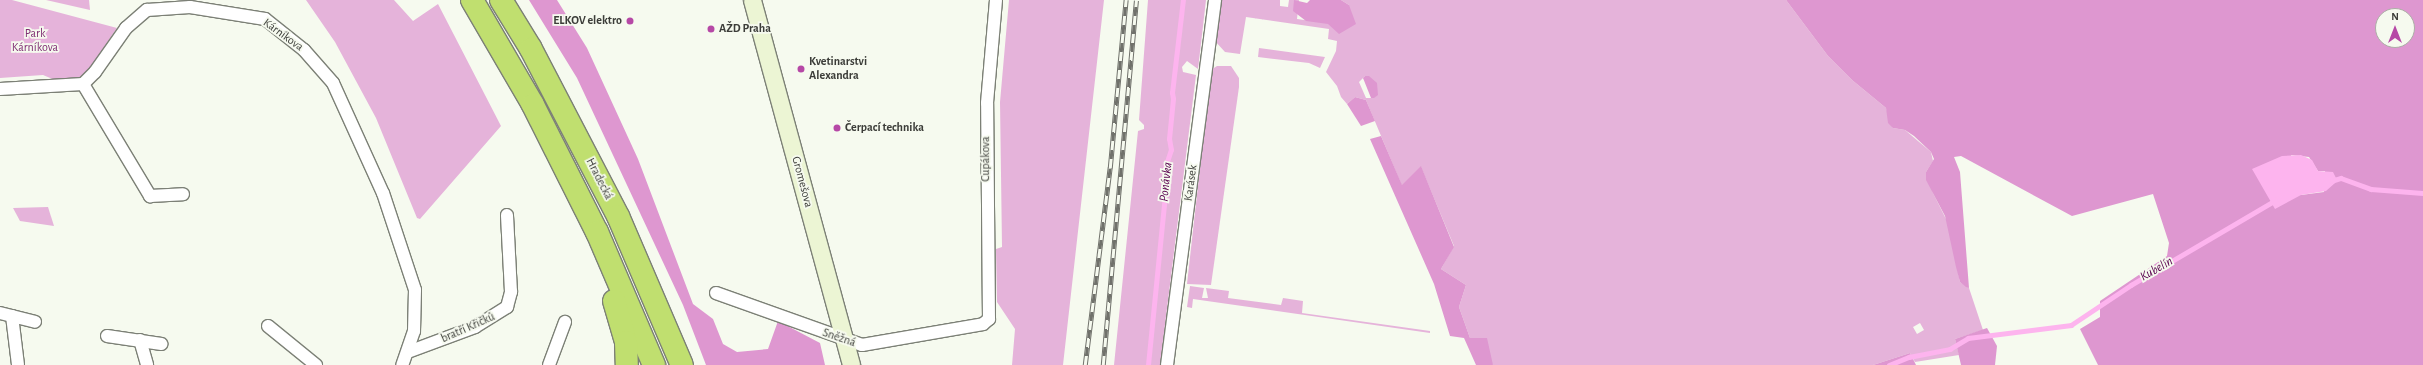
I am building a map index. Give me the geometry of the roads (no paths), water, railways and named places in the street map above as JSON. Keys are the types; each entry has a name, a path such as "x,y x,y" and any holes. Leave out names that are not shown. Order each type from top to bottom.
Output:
{"highway":[{"name":"Hradecká","path":"501,0 531,49 618,216 682,365"},
{"name":"Hradecká","path":"474,3 533,105 598,232 654,365"},
{"path":"598,232 607,280 626,342 626,365"}],"street":[{"name":"Gromešova","path":"752,0 851,365"},
{"name":"Cupákova","path":"989,319 987,103 996,0"},
{"name":"Karásek","path":"1167,365 1215,0"},
{"name":"Kárníkova","path":"83,84 95,72 126,28 147,10 190,7 264,19 304,50 333,83 383,192 392,217 414,290 414,331 408,352"},
{"path":"0,89 83,84 150,196 183,194"},
{"name":"bratří Křičků","path":"408,352 475,327 492,319 507,307 511,292 507,215"},
{"name":"Sněžná","path":"716,293 862,345 983,324 989,319"},
{"path":"0,312 35,322"},
{"path":"12,316 18,365"},
{"path":"549,365 565,322"},
{"path":"268,326 316,365"},
{"path":"107,336 161,344"},
{"path":"140,340 147,365"},
{"path":"402,365 408,352"}],"waterway":[{"name":"Ponávka","path":"1148,365 1165,195 1165,168 1171,150 1169,139 1173,99 1172,93 1183,0"},
{"name":"Kubelín","path":"2331,181 2341,178 2371,189 2423,193"},
{"name":"Kubelín","path":"1889,365 1909,357 1950,349 1968,338 2071,325 2131,285 2276,200"}],"railway":[{"path":"1085,365 1110,168 1126,0"},
{"path":"1103,365 1136,0"}],"place":[{"name":"ELKOV elektro","path":"630,21"},
{"name":"AŽD Praha","path":"711,29"},
{"name":"Kvetinarstvi Alexandra","path":"801,69"},
{"name":"Čerpací technika","path":"837,128"}],"park label":[{"name":"Park Kárníkova","path":"35,41"}]}
